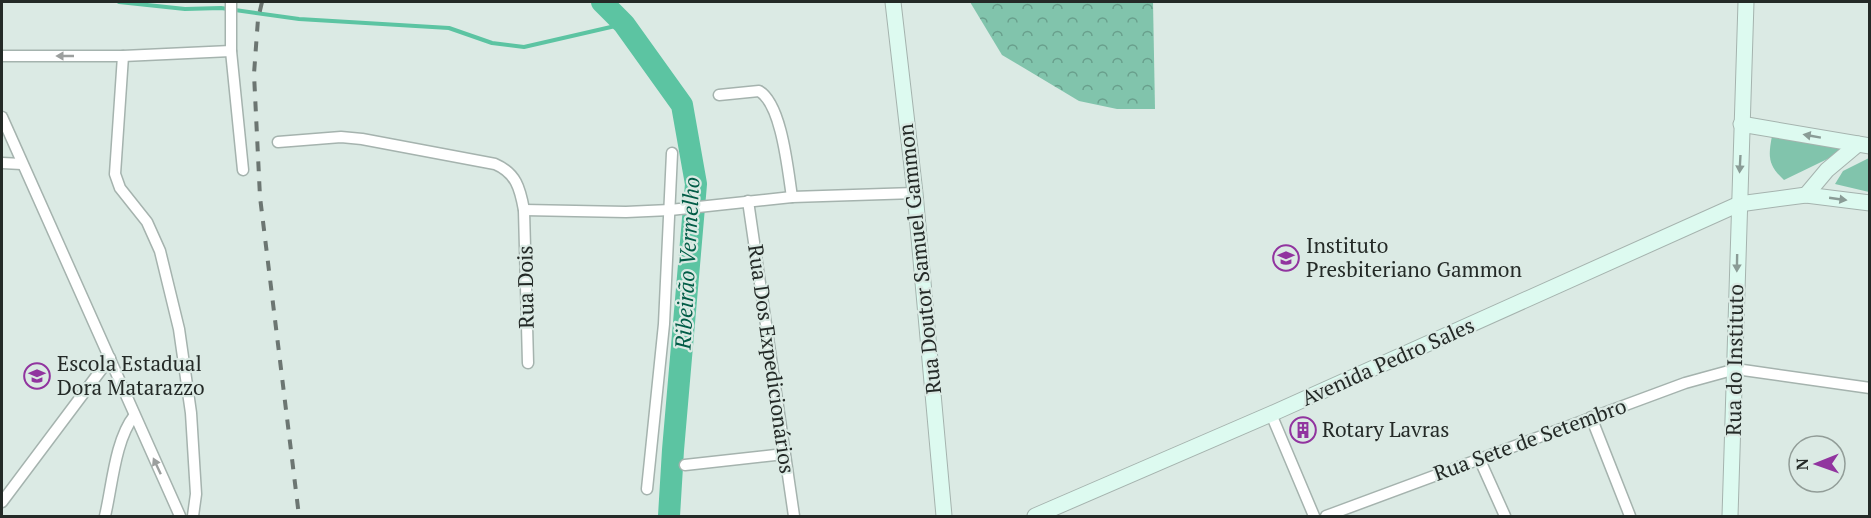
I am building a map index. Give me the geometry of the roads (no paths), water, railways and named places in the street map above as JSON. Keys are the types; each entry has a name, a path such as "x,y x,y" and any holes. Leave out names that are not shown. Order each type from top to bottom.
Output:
{"main road":[{"name":"Rua Doutor Samuel Gammon","path":"893,2 915,193 944,516"},
{"name":"Rua do Instituto","path":"1730,516 1746,2"},
{"path":"1741,124 1864,145"},
{"path":"1806,195 1827,170 1864,145"},
{"name":"Avenida Pedro Sales","path":"1035,516 1271,414 1738,204 1806,195 1869,203"}],"street":[{"path":"231,2 231,51 243,170"},
{"path":"2,56 123,56 231,51"},
{"path":"123,56 115,174 120,188 147,222 160,251 179,329 191,413 196,494 192,516"},
{"path":"718,95 759,91 767,97 777,120 792,197"},
{"path":"2,117 180,516"},
{"name":"Rua Dois","path":"278,142 340,137 362,139 495,164 511,173 517,183 524,210 528,363"},
{"path":"647,489 660,375 673,210 672,153"},
{"path":"2,163 22,164"},
{"path":"524,210 626,212 673,210 792,197 915,193"},
{"name":"Rua Dos Expedicionários","path":"748,201 794,516"},
{"path":"2,502 110,358"},
{"path":"1736,369 1869,388"},
{"name":"Rua Sete de Setembro","path":"1326,516 1685,383 1736,369"},
{"path":"1271,414 1314,516"},
{"path":"105,516 122,439 134,416"},
{"path":"1591,417 1630,516"},
{"path":"685,465 784,454"},
{"path":"1479,458 1505,516"}],"waterway":[{"path":"119,2 185,9 221,8 299,19 449,28 492,43 524,47 624,24"},
{"name":"Ribeirão Vermelho","path":"602,2 624,24 682,105 696,184 669,516"}],"railway":[{"path":"262,2 258,19 254,74 260,197 299,516"}],"place":[{"name":"Instituto Presbiteriano Gammon","path":"1286,258"},
{"name":"Escola Estadual Dora Matarazzo","path":"37,376"},
{"name":"Rotary Lavras","path":"1303,430"}]}
